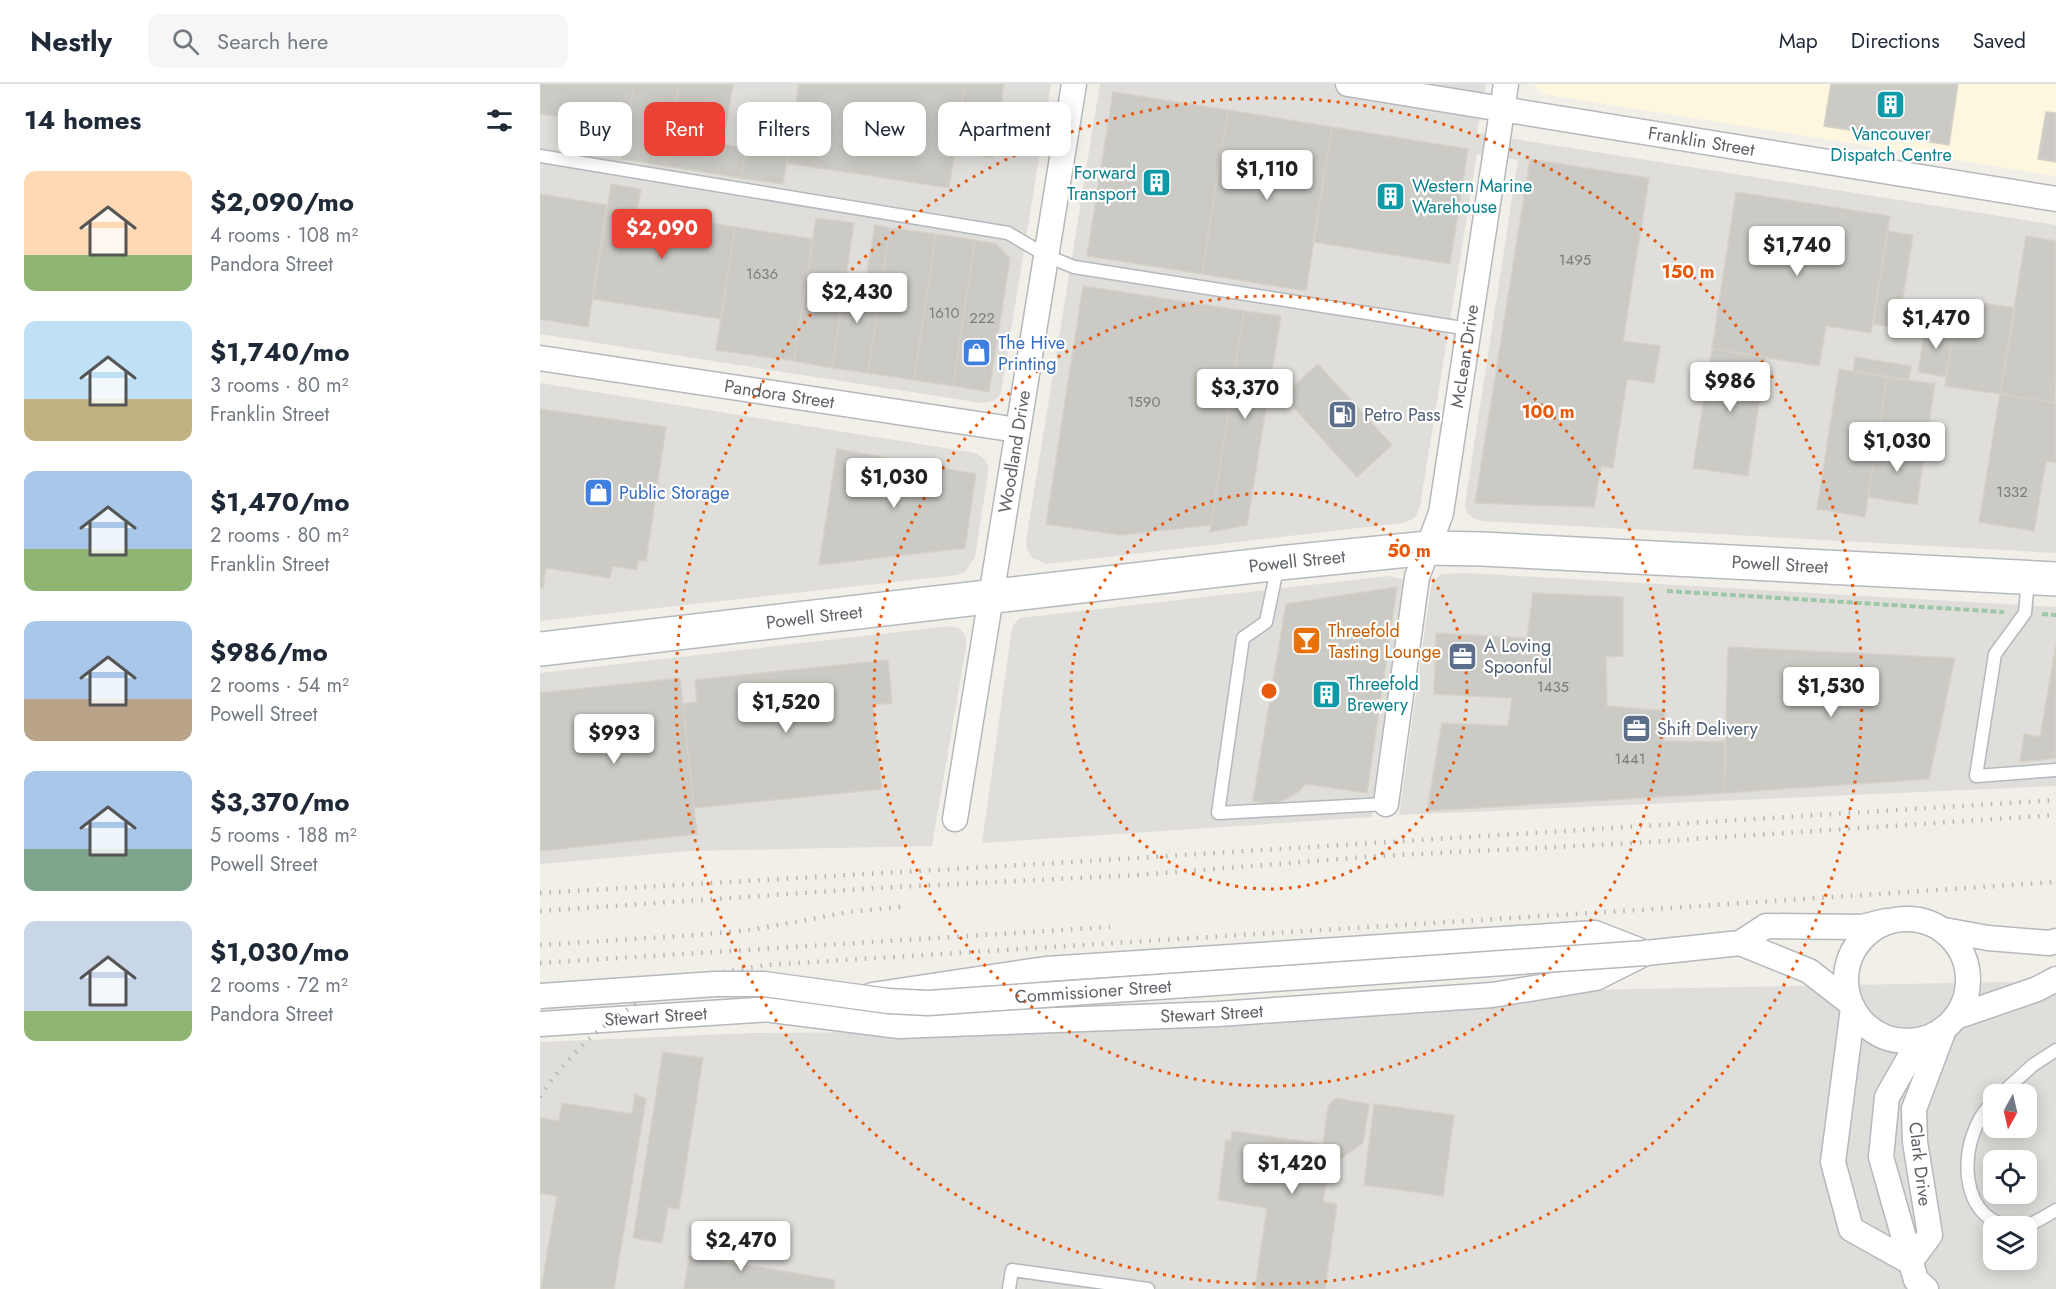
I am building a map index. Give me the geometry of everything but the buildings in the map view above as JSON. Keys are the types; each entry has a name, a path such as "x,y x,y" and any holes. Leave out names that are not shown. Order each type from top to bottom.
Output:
{"main road":[{"name":"Powell Street","path":"540,649 1279,563 1428,548 2042,578"}],"street":[{"name":"Woodland Drive","path":"955,819 1074,84"},
{"name":"Franklin Street","path":"1348,84 2056,199"},
{"name":"McLean Drive","path":"1386,804 1417,577 1441,513 1506,84"},
{"name":"Pandora Street","path":"540,358 1017,430"},
{"path":"1740,943 1766,926 1862,927 1906,918 1926,921 1944,930 1988,938 2054,943"},
{"path":"1886,921 1869,931 1851,954 1845,982 1851,1005 1859,1019 1875,1032 1895,1040 1919,1041"},
{"path":"1944,930 1958,944 1966,961 1969,981 1966,1000 1949,1024"},
{"name":"Stewart Street","path":"540,1024 772,1010 1047,969 1595,933 1646,953"},
{"path":"1740,943 1809,970 1851,1005"},
{"name":"Stewart Street","path":"772,1010 899,1026 1230,1013 1492,995 1596,978 1646,953 1740,943"},
{"name":"Commissioner Street","path":"540,996 714,984 764,984 888,1001 928,1003 1646,953"},
{"path":"1926,1289 1916,1280 1881,1157 1887,1097 1919,1041 1949,1024 2037,989 2056,979"},
{"path":"1851,1005 1833,1162 1851,1229 1910,1262"},
{"name":"Clark Drive","path":"1910,1262 1930,1235 1915,1142 1914,1109 1949,1024"}],"lane":[{"path":"540,156 1008,233 1047,256 1074,267 1469,329"},
{"path":"1279,563 1266,622 1243,639 1218,813 1386,804"},
{"path":"2042,578 2025,613 1995,654 1976,777 2056,770"},
{"path":"2012,1084 2033,1065 2056,1050"},
{"path":"1983,1116 1973,1129 1968,1149 1969,1178 1977,1207 1998,1225 2025,1226 2056,1210"},
{"path":"1009,1289 1012,1270 1148,1289"}],"path":[{"path":"1666,591 2056,615"}],"shaded area":[{"path":"540,84 1051,84 1048,102 938,102 938,156 1039,156 1001,392 993,401 982,403 540,334"},
{"path":"1100,84 1486,84 1477,133 2056,225 2056,553 1483,521 1473,518 1467,513 1465,504 1518,160 1477,154 1420,506 1416,516 1402,523 1046,564 1033,558 1027,550 1026,541"},
{"path":"1533,84 2056,84 2056,176 1549,95 1540,92"},
{"path":"540,383 976,453 984,459 988,466 988,474 975,557 965,572 957,575 540,621"},
{"path":"1466,573 2056,607 2056,786 1399,815 1431,587 1434,580 1441,574"},
{"path":"1389,576 1402,579 1406,592 1372,817 982,843 1012,628 1020,618"},
{"path":"951,626 964,633 966,647 932,846 690,851 540,864 540,673"},
{"path":"2056,981 2056,1289 540,1289 540,1042 752,1033 1107,1030 1492,1006 1585,990"}],"railway":[{"path":"540,893 2056,800"},
{"path":"540,911 876,888 1138,875 1378,856 1634,843 2056,815"},
{"path":"540,1097 571,1057 590,1038 632,1007 679,983 711,974 766,965 2056,882"},
{"path":"540,945 751,930 849,912 908,906"},
{"path":"540,963 1110,927"}],"place":[{"name":"Vancouver Dispatch Centre","path":"1891,105"},
{"name":"Forward Transport","path":"1157,183"},
{"name":"Western Marine Warehouse","path":"1391,196"},
{"name":"The Hive Printing","path":"977,353"},
{"name":"Petro Pass","path":"1343,415"},
{"name":"Public Storage","path":"598,493"},
{"name":"Threefold Tasting Lounge","path":"1307,641"},
{"name":"A Loving Spoonful","path":"1463,656"},
{"name":"Threefold Brewery","path":"1326,694"},
{"name":"Shift Delivery","path":"1636,729"}]}
